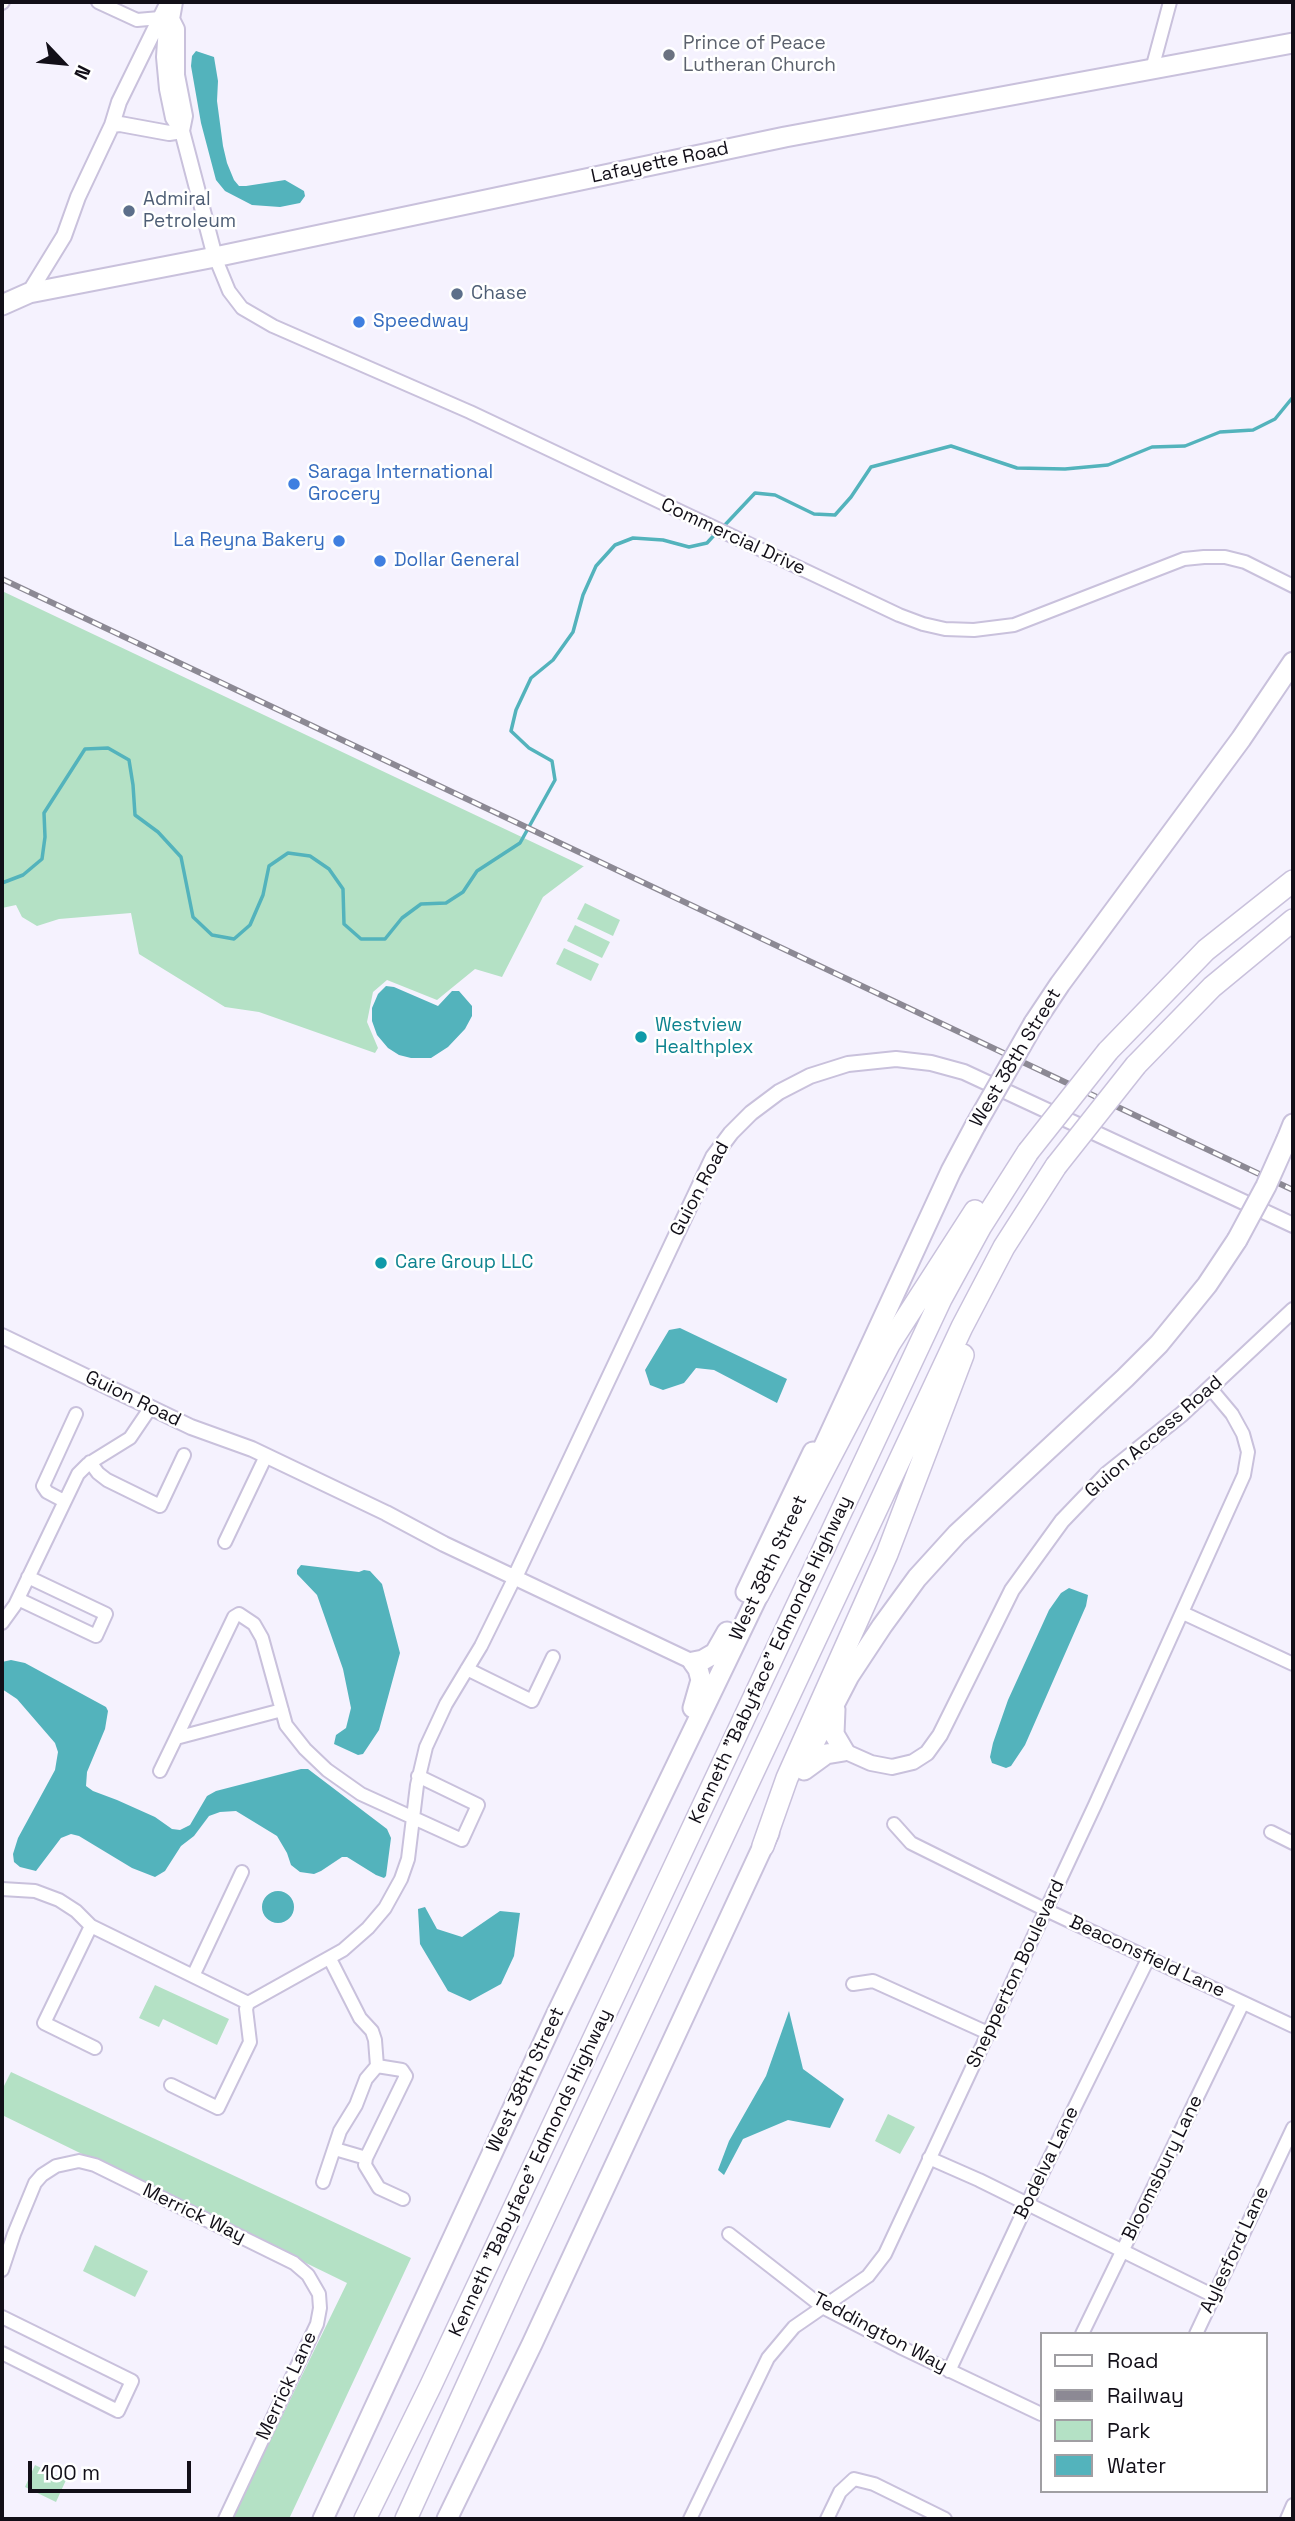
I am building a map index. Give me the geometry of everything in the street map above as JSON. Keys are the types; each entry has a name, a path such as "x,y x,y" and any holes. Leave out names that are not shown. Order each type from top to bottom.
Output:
{"highway":[{"name":"Kenneth \"Babyface\" Edmonds Highway","path":"365,2519 942,1299 981,1226 1028,1152 1108,1051 1206,950 1293,881"},
{"name":"Kenneth \"Babyface\" Edmonds Highway","path":"406,2519 684,1917 962,1327 1004,1247 1056,1166 1136,1065 1212,987 1293,920"},
{"path":"758,1595 895,1334 981,1202 1028,1152"},
{"path":"763,1846 787,1778 887,1554 1004,1247"}],"main road":[{"name":"Lafayette Road","path":"2,304 29,293 215,257 785,137 1293,43"},
{"name":"Lafayette Road","path":"2,292 29,293"},
{"name":"West 38th Street","path":"323,2519 673,1769 758,1595 951,1171 1034,1023 1293,662"},
{"path":"447,2519 544,2319 763,1846 835,1700 882,1626 931,1562 974,1517 1113,1390 1159,1344 1206,1285 1237,1240 1266,1186 1290,1131"},
{"path":"673,1769 699,1692 699,1673 692,1662 709,1657 722,1643 814,1450 850,1391"},
{"path":"800,1773 826,1754 845,1751 833,1730 835,1700"}],"street":[{"path":"98,2 136,20 166,19 177,29 177,75 185,116 182,131 215,257"},
{"path":"166,19 168,2"},
{"path":"29,293 64,236 78,197 112,125 119,102 149,41 175,2"},
{"path":"1152,69 1170,2"},
{"path":"136,20 149,41"},
{"path":"112,125 120,124 169,133 182,131"},
{"name":"Commercial Drive","path":"215,257 233,297 251,314 470,412 899,615 945,629 984,630 1014,625 1189,558 1220,557 1240,561 1293,586"},
{"name":"Guion Road","path":"514,1577 708,1165 724,1141 751,1113 779,1092 810,1076 848,1064 888,1059 931,1063 964,1072 1293,1225"},
{"name":"Guion Access Road","path":"845,1751 871,1763 892,1767 908,1764 926,1753 940,1735 997,1616 1040,1548 1078,1502 1211,1389 1293,1310"},
{"name":"Guion Road","path":"2,1336 191,1427 266,1456 692,1662"},
{"name":"Shepperton Boulevard","path":"690,2519 768,2358 794,2327 868,2276 885,2254 1183,1613 1244,1475 1248,1452 1243,1434 1232,1414 1211,1389"},
{"path":"2,1623 18,1599 78,1474 90,1462 127,1441 151,1407"},
{"path":"64,1501 47,1492 43,1486 76,1414"},
{"path":"90,1462 98,1474 107,1480 160,1506 184,1455"},
{"path":"225,1542 266,1456"},
{"path":"18,1599 96,1636 106,1614 28,1577"},
{"path":"171,2085 218,2108 250,2042 246,2009 248,2003 330,1959 357,1940 385,1908 401,1879 408,1859 418,1776 434,1728 481,1646 514,1577"},
{"path":"1183,1613 1293,1664"},
{"path":"160,1772 237,1615 254,1625 262,1638 289,1731 327,1770 368,1797 462,1840 478,1805 418,1776"},
{"path":"467,1670 532,1700 553,1657"},
{"path":"176,1738 282,1710"},
{"name":"Beaconsfield Lane","path":"894,1824 911,1843 1293,2026"},
{"path":"1271,1832 1293,1843"},
{"path":"193,1976 242,1872"},
{"path":"2,1889 30,1891 49,1896 72,1908 91,1926 248,2003"},
{"path":"91,1926 44,2024 94,2048"},
{"name":"Bodelva Lane","path":"949,2371 1027,2204 1149,1957"},
{"path":"330,1959 360,2018 374,2037 383,2067"},
{"path":"853,1984 873,1981 988,2034"},
{"name":"Bloomsbury Lane","path":"1083,2332 1243,2003"},
{"path":"323,2182 340,2131 356,2105 362,2087 383,2067"},
{"path":"383,2067 402,2070 406,2076 366,2158 366,2169 379,2188 403,2199"},
{"name":"Aylesford Lane","path":"1197,2332 1293,2128"},
{"path":"335,2149 366,2158"},
{"path":"929,2158 1214,2295"},
{"name":"Merrick Way","path":"2,2270 35,2183 48,2170 60,2164 79,2161 95,2165 294,2263 309,2275 317,2289"},
{"name":"Teddington Way","path":"729,2235 824,2308 1040,2414"},
{"name":"Merrick Lane","path":"225,2519 317,2324 320,2308 317,2289"},
{"path":"2,2317 132,2381 118,2411 2,2353"},
{"path":"827,2519 840,2492 854,2479 874,2484 945,2519"},
{"path":"1287,2519 1293,2505"}],"green space":[{"path":"2,591 584,866 543,897 502,977 475,969 437,1000 387,980 373,992 367,1022 378,1048 375,1053 259,1012 225,1007 139,954 131,913 59,919 37,926 22,917 16,905 2,908"},
{"path":"585,903 620,920 613,936 577,919"},
{"path":"575,925 610,942 602,958 567,941"},
{"path":"564,948 599,964 591,981 556,964"},
{"path":"155,1985 229,2019 217,2045 163,2019 159,2027 139,2018"},
{"path":"11,2072 411,2258 289,2519 232,2519 347,2283 2,2115 2,2090"},
{"path":"888,2114 915,2127 900,2154 875,2141"},
{"path":"95,2245 148,2271 135,2297 83,2271"},
{"path":"35,2465 66,2480 56,2502 25,2487"}],"water":[{"path":"196,51 214,57 223,146 234,180 239,186 246,186 285,180 304,191 305,196 300,203 280,207 252,205 225,191 216,180 201,123 191,66 192,56"},
{"path":"386,986 438,1006 452,991 459,991 472,1006 472,1016 465,1029 448,1047 431,1058 399,1055 388,1048 377,1035 372,1021 372,1008 378,994"},
{"path":"680,1328 787,1379 777,1403 714,1370 696,1368 684,1383 663,1390 650,1385 645,1370 669,1330"},
{"path":"301,1565 370,1571 382,1584 400,1653 379,1730 363,1754 358,1755 334,1744 336,1735 346,1728 351,1708 343,1669 317,1595 297,1574"},
{"path":"1069,1588 1088,1595 1086,1606 1025,1745 1011,1766 1006,1768 992,1763 990,1757 993,1743 1008,1700 1049,1610 1061,1593"},
{"path":"11,1660 25,1663 106,1707 108,1711 105,1729 87,1772 86,1786 93,1791 155,1817 172,1829 180,1830 190,1825 207,1796 216,1791 308,1769 387,1829 391,1838 386,1876 384,1878 376,1875 347,1857 342,1857 314,1874 300,1872 291,1865 277,1836 236,1811 209,1816 194,1836 181,1846 165,1871 155,1877 132,1868 79,1836 71,1834 61,1838 36,1871 20,1867 14,1862 13,1854 18,1838 55,1770 58,1752 55,1743 17,1699 2,1689 2,1662"},
{"path":"278,1891 289,1896 294,1907 289,1918 278,1923 267,1918 262,1907 267,1896"},
{"path":"425,1907 437,1929 462,1937 500,1911 520,1913 514,1956 501,1984 470,2001 448,1991 420,1944 418,1909"},
{"path":"789,2011 803,2069 844,2099 830,2128 788,2120 743,2139 724,2175 718,2170 729,2141 766,2076"}],"waterway":[{"path":"723,527 755,493 775,495 814,514 835,515 871,467 951,446 1017,468 1065,469 1108,465 1152,447 1185,446 1220,432 1253,430 1275,419 1293,397"},
{"path":"2,883 23,875 42,859 44,813 85,749 108,748 129,760 135,815 158,832 181,857 193,917 212,935 234,939 250,925 263,895 269,866 288,853 310,856 329,869 343,889 344,924 361,939 385,939 402,918 421,904 446,903 463,892 477,871 520,843 555,780 552,761 529,748 511,731 516,710 531,678 553,660 573,632 583,595 596,566 615,545 633,538 663,540 689,547 707,543 717,532"}],"railway":[{"path":"2,579 1293,1190"}],"place":[{"name":"Prince of Peace Lutheran Church","path":"669,55"},
{"name":"Admiral Petroleum","path":"129,211"},
{"name":"Chase","path":"457,294"},
{"name":"Speedway","path":"359,322"},
{"name":"Saraga International Grocery","path":"294,484"},
{"name":"La Reyna Bakery","path":"339,541"},
{"name":"Dollar General","path":"380,561"},
{"name":"Westview Healthplex","path":"641,1037"},
{"name":"Care Group LLC","path":"381,1263"}]}
